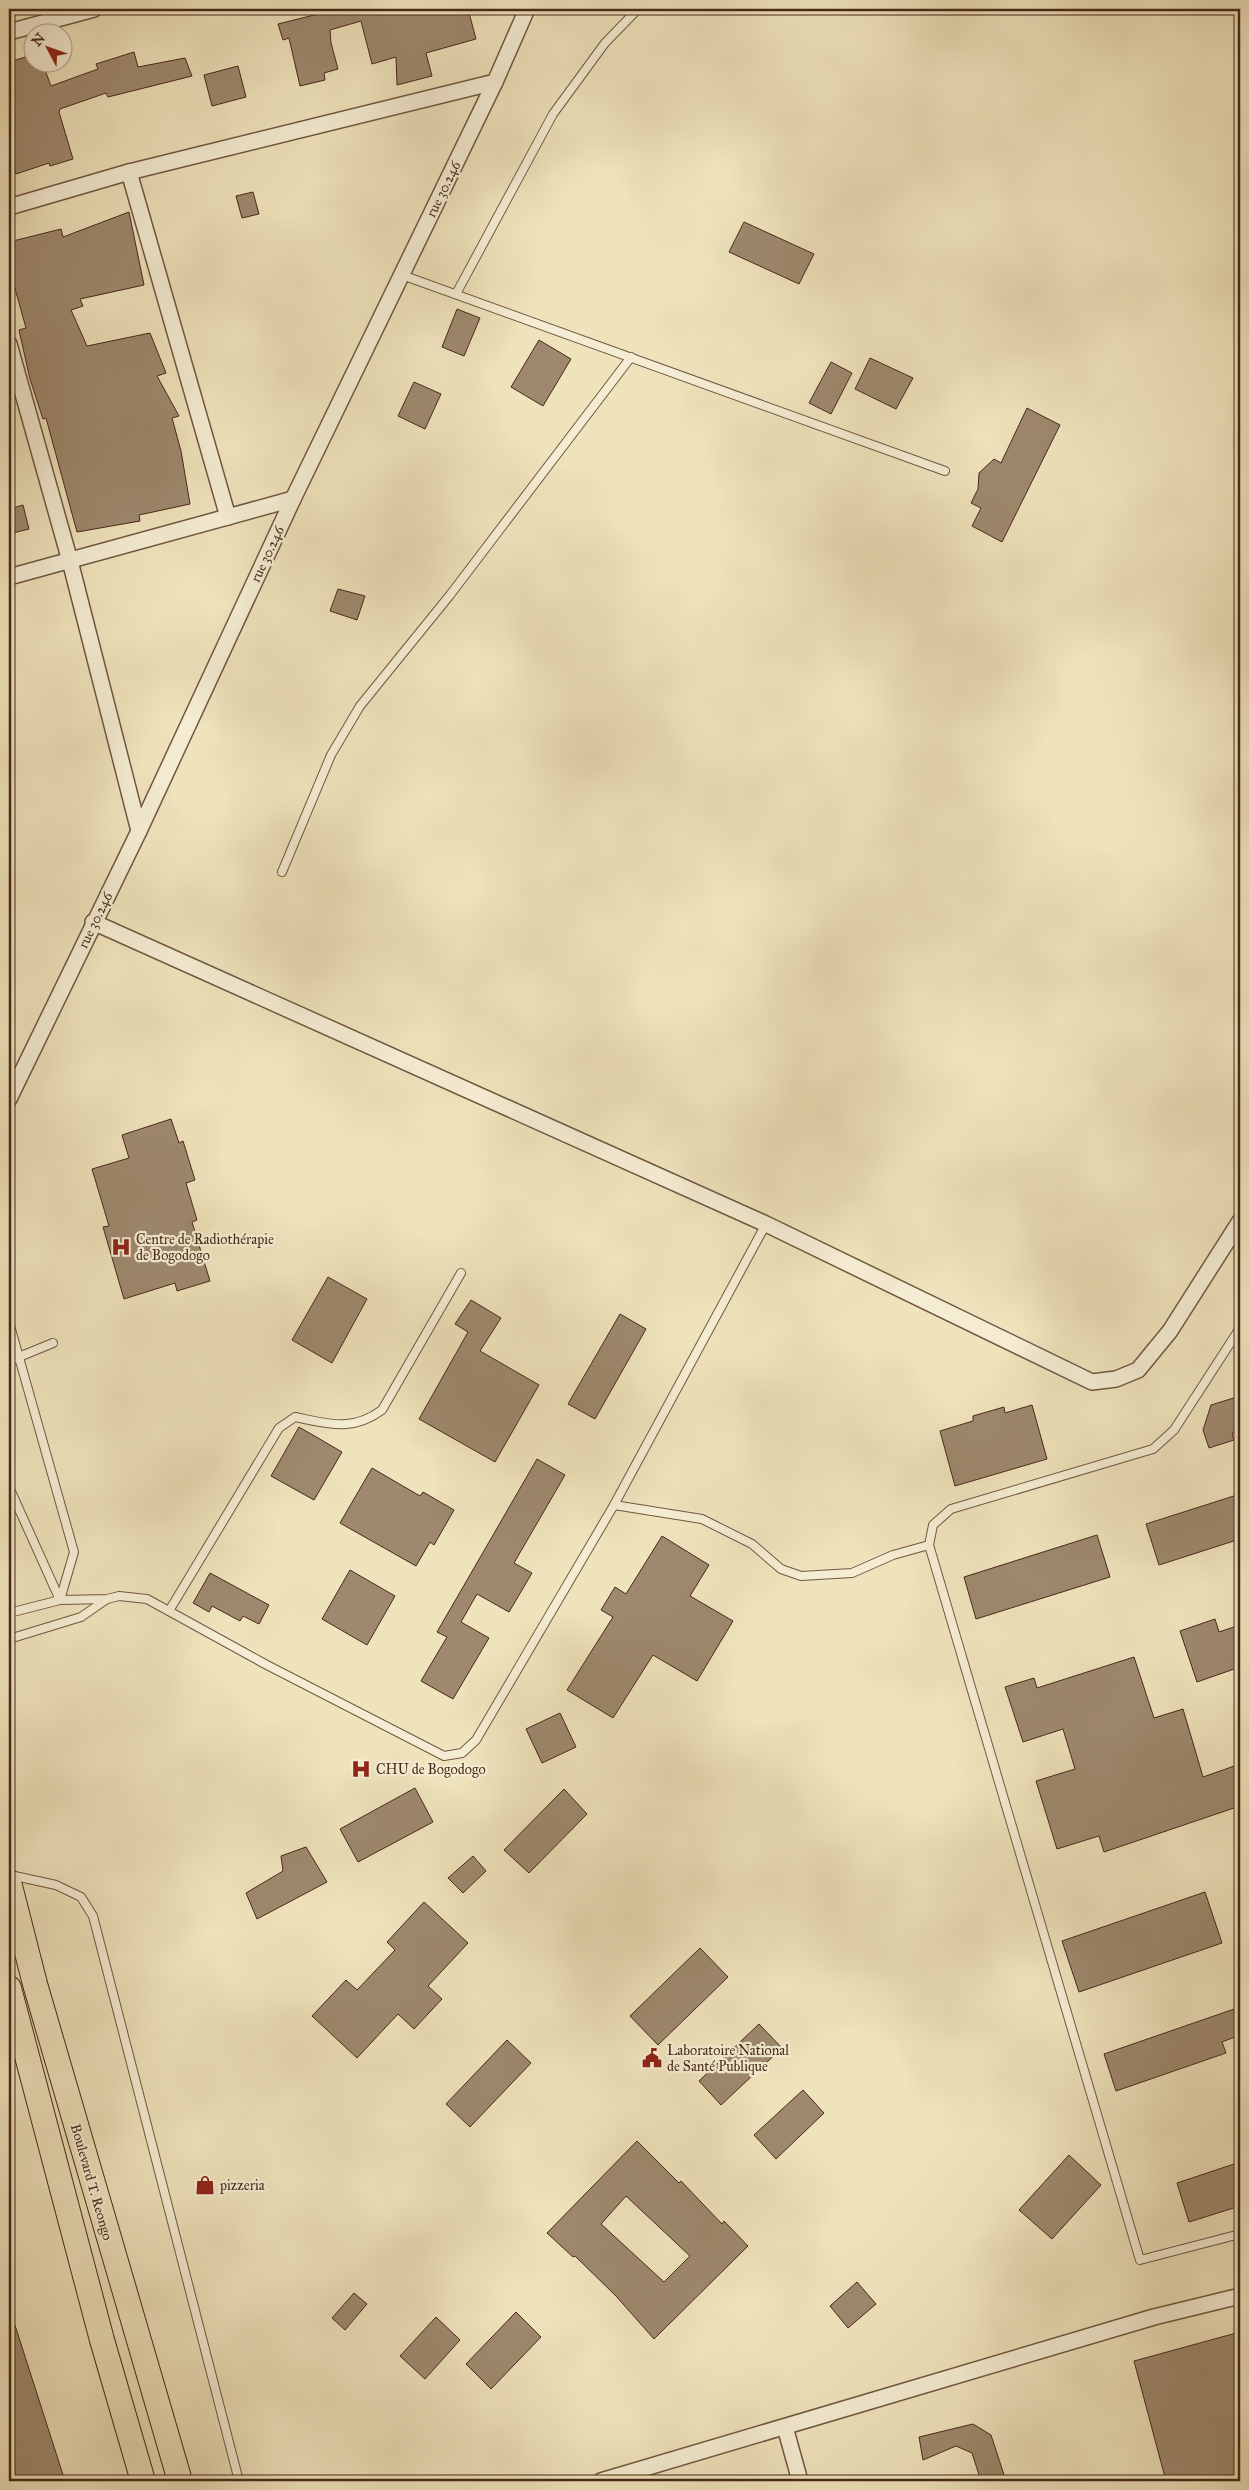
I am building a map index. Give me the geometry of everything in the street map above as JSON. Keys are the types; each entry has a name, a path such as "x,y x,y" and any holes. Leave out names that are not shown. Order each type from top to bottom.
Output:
{"main road":[{"name":"Boulevard T. Reongo","path":"9,1882 38,1993 180,2481"},
{"path":"9,1988 102,2340 143,2481"}],"street":[{"name":"rue 30.246","path":"9,1099 138,831 292,499 495,82 528,9"},
{"path":"9,32 88,10"},
{"path":"9,207 129,172 495,82"},
{"path":"129,172 228,517"},
{"path":"9,344 70,561 138,831"},
{"path":"9,577 292,499"},
{"path":"93,922 766,1224 1092,1382 1116,1379 1138,1370 1170,1331 1240,1221"},
{"path":"601,2481 1154,2317 1240,2296"},
{"path":"786,2427 800,2481"}],"lane":[{"path":"456,294 553,114 604,43 638,9"},
{"path":"402,275 944,471"},
{"path":"282,872 331,755 360,706 450,595 631,357"},
{"path":"9,1613 60,1600 107,1600 120,1596 147,1599 265,1664 444,1756 462,1753 476,1740 614,1505 766,1224"},
{"path":"170,1611 279,1428 295,1417 342,1425 367,1421 382,1410 461,1273"},
{"path":"9,1322 74,1552 60,1600"},
{"path":"1240,1328 1174,1430 1153,1449 951,1509 933,1525 929,1545 1140,2260 1240,2234"},
{"path":"9,1361 53,1343"},
{"path":"9,1487 60,1600"},
{"path":"614,1505 702,1519 752,1544 781,1570 801,1576 852,1573 893,1555 929,1545"},
{"path":"9,1639 82,1617 107,1600"},
{"path":"9,1875 56,1885 81,1897 93,1916 239,2481"}],"building":[{"path":"325,9 468,9 476,39 426,53 432,76 397,85 396,57 372,64 361,21 330,30 331,43 338,69 324,73 325,80 300,86 289,38 283,40 278,24 326,12"},
{"path":"134,52 138,67 185,58 192,76 108,97 106,93 60,109 59,112 73,159 50,166 49,163 16,174 9,158 9,62 22,58 22,72 46,72 51,86 98,69 96,64"},
{"path":"238,66 246,97 212,106 204,75"},
{"path":"253,192 259,214 242,218 236,196"},
{"path":"129,212 144,285 80,299 83,306 71,310 87,346 150,333 166,373 157,376 179,416 172,418 181,451 190,504 139,515 140,521 77,532 46,418 43,419 30,379 19,330 26,328 9,267 9,242 61,229 63,237"},
{"path":"744,222 814,254 799,284 729,252"},
{"path":"457,309 480,318 464,356 442,347"},
{"path":"539,340 571,359 543,406 511,387"},
{"path":"870,358 913,378 896,409 855,389"},
{"path":"831,362 852,373 831,414 809,403"},
{"path":"414,382 441,394 425,429 398,416"},
{"path":"1027,408 1060,425 1002,542 972,526 981,508 971,503 978,489 979,473 994,459 1001,463"},
{"path":"23,505 29,529 9,534 9,509"},
{"path":"338,589 365,596 357,620 330,611"},
{"path":"171,1119 179,1143 183,1141 195,1180 186,1183 197,1220 192,1222 210,1281 177,1291 175,1283 124,1299 103,1227 109,1226 92,1169 129,1158 122,1135"},
{"path":"328,1277 367,1299 332,1363 292,1340"},
{"path":"471,1300 501,1318 480,1351 539,1385 495,1462 419,1419 468,1332 455,1324"},
{"path":"620,1314 646,1329 595,1419 568,1404"},
{"path":"1240,1396 1240,1431 1232,1433 1234,1440 1209,1448 1203,1430 1211,1405"},
{"path":"1032,1405 1047,1459 955,1486 940,1431 973,1421 973,1416 1004,1407 1005,1413"},
{"path":"299,1427 342,1452 314,1500 271,1476"},
{"path":"537,1459 565,1475 514,1563 532,1573 509,1612 477,1594 461,1622 489,1638 453,1699 421,1681 447,1637 437,1632"},
{"path":"372,1468 420,1496 423,1492 454,1510 434,1545 430,1542 416,1566 340,1523"},
{"path":"1240,1494 1240,1539 1159,1565 1146,1524"},
{"path":"1097,1535 1110,1577 976,1619 964,1577"},
{"path":"662,1536 709,1565 690,1596 733,1621 697,1681 653,1655 613,1718 567,1690 613,1617 601,1610 615,1587 626,1594"},
{"path":"350,1570 395,1596 367,1645 322,1619"},
{"path":"210,1573 269,1605 259,1624 243,1616 240,1621 212,1606 209,1612 193,1603"},
{"path":"1215,1619 1219,1632 1240,1625 1240,1667 1197,1682 1180,1631"},
{"path":"1134,1657 1154,1718 1183,1709 1203,1777 1240,1764 1240,1806 1104,1852 1099,1836 1057,1849 1036,1781 1075,1769 1063,1729 1023,1742 1005,1687 1034,1678 1037,1688"},
{"path":"560,1713 576,1747 542,1763 526,1729"},
{"path":"415,1788 433,1822 358,1862 340,1829"},
{"path":"564,1789 587,1814 529,1873 504,1850"},
{"path":"306,1847 327,1882 257,1919 246,1893 283,1871 281,1856"},
{"path":"473,1856 486,1871 463,1893 448,1878"},
{"path":"1205,1892 1222,1943 1079,1992 1062,1941"},
{"path":"424,1902 468,1943 428,1986 442,1999 414,2029 398,2014 357,2058 312,2016 346,1980 357,1990 395,1950 387,1942"},
{"path":"700,1948 728,1977 658,2045 630,2016"},
{"path":"1240,2007 1240,2035 1222,2042 1226,2053 1116,2091 1104,2054"},
{"path":"759,2024 782,2048 721,2105 699,2081"},
{"path":"507,2040 531,2063 470,2127 446,2104"},
{"path":"803,2090 824,2113 776,2159 754,2135"},
{"path":"637,2141 679,2183 681,2181 722,2224 724,2221 748,2246 654,2339 616,2296 575,2256 573,2257 547,2233","holes":["626,2196 690,2256 664,2282 601,2224"]},
{"path":"1069,2155 1101,2185 1052,2239 1019,2210"},
{"path":"1240,2162 1240,2206 1189,2222 1177,2183"},
{"path":"857,2282 876,2304 848,2328 830,2306"},
{"path":"354,2293 367,2304 345,2330 332,2318"},
{"path":"516,2312 541,2337 491,2389 466,2364"},
{"path":"9,2316 12,2316 65,2481 9,2481"},
{"path":"436,2317 460,2340 425,2379 400,2356"},
{"path":"1240,2332 1240,2481 1166,2481 1134,2361"},
{"path":"973,2424 991,2435 1006,2481 981,2481 972,2453 956,2446 923,2460 919,2437"}],"place":[{"name":"Centre de Radiothérapie de Bogodogo","path":"121,1247"},
{"name":"CHU de Bogodogo","path":"361,1769"},
{"name":"Laboratoire National de Santé Publique","path":"652,2058"},
{"name":"pizzeria","path":"205,2185"}]}
